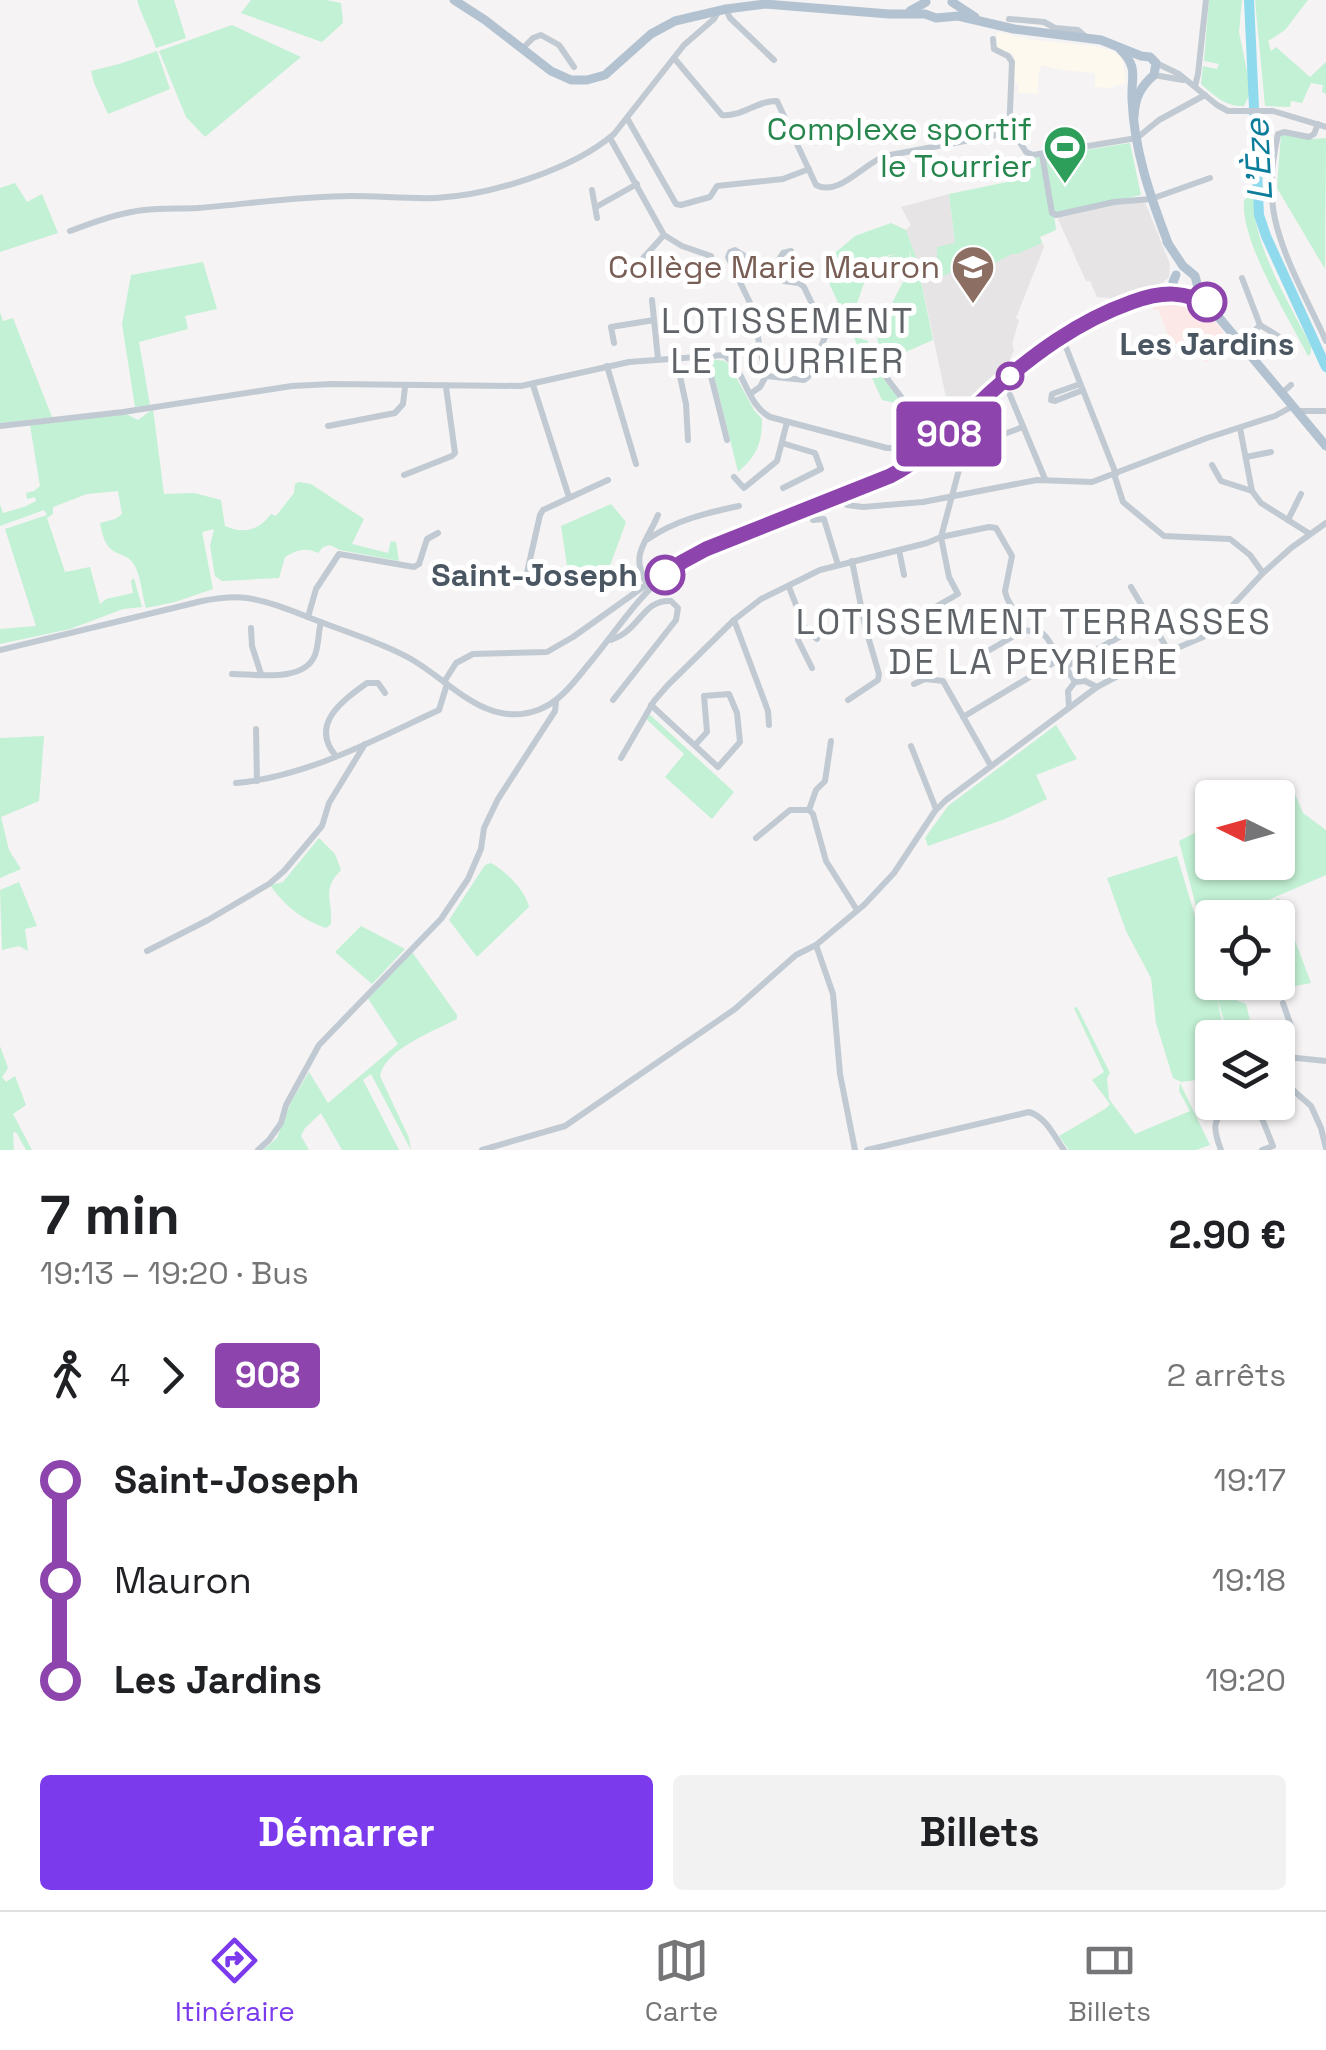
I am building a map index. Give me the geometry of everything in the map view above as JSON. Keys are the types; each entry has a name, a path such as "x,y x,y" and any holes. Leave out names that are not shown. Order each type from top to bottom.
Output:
{"main road":[{"path":"454,0 560,76 580,81 597,78 615,68 652,34 675,21 757,2 947,16 1086,37 1150,57 1156,63 1140,90 1134,117"},
{"path":"908,13 926,1 930,15"},
{"path":"947,16 952,1"},
{"path":"952,1 983,22"},
{"path":"1116,45 1133,71 1150,78"},
{"path":"1142,56 1135,60 1132,93 1140,162 1167,242 1175,283 1182,296 1211,308"},
{"path":"1167,242 1197,279 1194,292 1188,296"},
{"path":"1175,283 1182,272 1189,272"},
{"path":"1197,286 1242,344 1287,389 1296,408 1326,446"}],"street":[{"path":"1192,84 1198,74 1206,0"},
{"path":"70,230 142,210 270,199 458,196 553,171 610,138 692,36 722,10 774,60"},
{"path":"698,15 703,28"},
{"path":"1009,18 1078,30 1086,37"},
{"path":"522,49 541,35 559,45 574,67"},
{"path":"993,39 994,50 1012,62 1009,134"},
{"path":"674,58 722,115 734,115 777,100 816,184 828,189 885,156 1009,134 1016,136 1029,154 1137,138 1159,120 1205,95"},
{"path":"1156,63 1174,70 1216,105 1232,112 1265,110 1322,126 1309,137 1278,134 1272,188 1275,219 1284,247 1326,341"},
{"path":"1150,78 1192,84"},
{"path":"627,118 676,204 710,196 717,186 784,180 809,169"},
{"path":"610,138 664,234 682,246 712,256"},
{"path":"1042,153 1052,213 1056,215 1114,202 1151,199 1210,178"},
{"path":"596,207 637,184"},
{"path":"592,190 597,218"},
{"path":"627,268 636,267 664,234"},
{"path":"750,394 766,376 751,305 728,258 735,250 784,281 804,287 824,330 804,380 766,376"},
{"path":"771,272 783,253 791,251"},
{"path":"1242,278 1260,326 1278,336 1287,352"},
{"path":"1029,357 1092,319 1175,283"},
{"path":"236,783 277,778 439,710 456,662 472,654 547,652 692,556 902,470 933,448 1029,357 1090,314 1162,291 1175,283"},
{"path":"652,300 658,359"},
{"path":"614,343 611,327 654,320"},
{"path":"1242,344 1260,326"},
{"path":"1062,337 1122,502 1164,536 1230,539 1250,555 1263,573"},
{"path":"0,426 292,386 533,385 608,366 724,355 763,413 897,450 922,439 933,448"},
{"path":"706,356 727,440"},
{"path":"676,358 686,404 688,440"},
{"path":"876,360 908,404 922,439"},
{"path":"608,366 636,464"},
{"path":"533,385 570,497"},
{"path":"328,426 395,412 402,404 404,386"},
{"path":"404,475 455,453 446,386"},
{"path":"1010,395 1045,479"},
{"path":"841,495 847,505 863,507 950,497 1045,479 1087,483 1296,408 1323,412"},
{"path":"1310,426 1323,412"},
{"path":"734,477 744,488 777,461 787,422"},
{"path":"916,618 958,594 949,577 941,537 960,466 982,442 1024,427"},
{"path":"1240,428 1252,491 1261,503 1310,534"},
{"path":"782,443 815,453 820,469 782,488"},
{"path":"1246,457 1271,452"},
{"path":"1212,465 1221,481 1252,491"},
{"path":"526,577 543,510 608,480"},
{"path":"1078,492 1087,483"},
{"path":"1288,520 1301,494"},
{"path":"649,586 638,567 642,546 648,539 696,515 739,506"},
{"path":"648,539 658,515"},
{"path":"813,520 824,519 838,565"},
{"path":"482,1150 565,1126 734,1009 796,955 816,945 857,910 894,873 936,809 1097,687 1142,662 1203,637 1263,573 1326,523"},
{"path":"621,758 651,705 687,664 762,599 820,570 941,537 989,527 998,529 1012,556 1007,598 1024,630"},
{"path":"308,618 316,589 339,554 414,567 419,564 427,539 438,533"},
{"path":"899,550 904,575"},
{"path":"848,700 878,680 879,674 864,626 852,561"},
{"path":"0,650 222,597 260,600 392,649 471,701 497,713 521,715 545,708 556,700 608,642 649,586"},
{"path":"788,587 805,628 817,638"},
{"path":"1131,587 1165,644"},
{"path":"608,642 626,632 657,601 671,601 678,608 676,620 613,700"},
{"path":"734,620 768,710 768,725"},
{"path":"1065,667 1150,620"},
{"path":"232,674 290,674 309,664 321,622"},
{"path":"251,628 261,674"},
{"path":"805,628 798,640 812,668"},
{"path":"988,651 1024,630 1042,634 1074,682"},
{"path":"963,717 1060,659"},
{"path":"914,684 925,679 943,681 991,766"},
{"path":"1069,708 1068,690 1074,682 1085,681 1097,687"},
{"path":"335,755 328,747 326,733 332,714 367,684 378,684 384,693"},
{"path":"651,705 694,746 718,767 740,742 738,713 730,694 704,696 707,732 694,746"},
{"path":"258,1150 280,1123 286,1104 319,1046 441,918 468,880 496,802 556,711 556,700"},
{"path":"256,728 257,781"},
{"path":"808,810 816,790 825,782 831,741"},
{"path":"146,950 208,920 284,871 322,826 329,803 364,744"},
{"path":"911,746 936,809"},
{"path":"756,838 790,810 808,810 813,814 826,862 857,910"},
{"path":"816,945 832,994 840,1074 855,1150"},
{"path":"1283,1003 1288,1020"},
{"path":"1295,1058 1326,1061"},
{"path":"1295,1092 1311,1106 1326,1148"},
{"path":"867,1150 1028,1112 1043,1120 1064,1150"},
{"path":"1217,1120 1214,1128 1221,1150"},
{"path":"1262,1150 1273,1146 1263,1120"}],"shaded area":[{"path":"997,32 1113,51 1122,58 1126,83 1095,87 1095,73 1042,65 1038,94 1018,93 1014,54 996,49"},
{"name":"Collège Marie Mauron","path":"949,194 955,243 1037,230 1044,247 1016,318 1019,320 1014,350 1008,364 960,412 956,421 950,416 916,257 906,230 911,225 901,207"},
{"path":"1145,202 1170,264 1169,277 1158,287 1117,299 1097,297 1058,219 1060,215 1113,203"},
{"path":"1168,298 1200,306 1222,329 1226,341 1214,349 1217,357 1205,362 1198,342 1180,349 1170,340 1158,309 1154,310 1150,302"}],"green space":[{"path":"137,0 174,0 186,38 156,48"},
{"path":"251,0 341,3 343,23 322,42 241,13"},
{"path":"1209,0 1242,0 1239,32 1251,91 1244,106 1225,102 1201,84 1203,66 1217,69 1219,64 1204,61"},
{"path":"1255,0 1308,0 1285,30 1268,41 1271,51 1276,47 1310,77 1326,62 1326,94 1322,92 1323,85 1311,83 1302,103 1291,101 1290,107 1265,106"},
{"path":"232,25 301,57 205,137 186,117 159,51"},
{"path":"157,51 170,89 108,114 91,71"},
{"path":"1281,134 1326,138 1325,269 1277,188"},
{"name":"Complexe sportif le Tourrier","path":"1130,143 1141,195 1054,215 1056,230 1040,237 1042,243 991,265 978,249 970,253 962,250 957,261 959,269 939,278 937,247 955,243 949,194 1031,177 1028,159"},
{"path":"15,183 27,202 42,194 58,233 0,252 0,188"},
{"path":"1254,197 1265,253 1311,346 1308,356 1257,257 1245,217 1244,200"},
{"path":"891,223 906,230 916,257 933,340 901,354 891,367 884,366 877,332 903,282 916,269 909,250 912,266 884,274 879,260 896,254 876,258 879,270 864,283 853,315 860,338 868,341 882,376 905,405 882,400 821,265 855,236"},
{"path":"203,262 217,309 185,316 188,329 139,342 150,405 135,407 122,324 131,275"},
{"path":"0,312 3,321 13,318 52,417 0,423"},
{"path":"710,359 725,361 730,366 762,419 757,448 738,472"},
{"path":"153,409 164,494 194,493 221,500 225,526 244,530 256,527 271,514 276,516 294,493 295,484 311,484 364,519 352,544 388,553 391,541 396,542 399,561 330,545 318,553 301,550 285,557 279,578 222,581 215,576 210,546 214,529 202,532 213,589 146,608 135,566 111,549 103,536 100,523 122,514 118,491 87,494 53,507 53,514 47,518 65,572 90,567 100,604 133,593 134,578 142,607 123,609 70,629 0,644 0,629 36,626 5,529 47,515 44,510 0,526 0,504 3,513 36,501 35,497 27,499 26,493 40,486 30,425 126,414 138,420"},
{"path":"611,504 626,522 604,582 602,569 579,567 568,572 561,526"},
{"path":"648,713 734,792 712,819 665,777 684,754 645,718"},
{"path":"1056,725 1077,759 1036,775 1047,799 1005,819 928,846 925,838 948,806"},
{"path":"44,736 39,801 1,817 9,850 21,869 0,878 0,738"},
{"path":"1295,794 1303,813 1326,830 1326,875 1268,900 1195,902 1179,841 1195,833 1195,880 1295,880"},
{"path":"319,838 335,854 341,870 331,883 331,924 326,928 294,911 270,885 283,882"},
{"path":"1177,856 1195,916 1195,1000 1217,1000 1222,1020 1195,1020 1195,1080 1181,1082 1173,1078 1156,1023 1151,978 1126,931 1107,878"},
{"path":"491,863 514,882 529,907 477,957 449,920 485,865"},
{"path":"19,882 37,926 25,929 28,951 19,946 2,950 0,890"},
{"path":"361,926 405,949 372,984 335,952"},
{"path":"1295,940 1311,983 1295,986"},
{"path":"412,952 457,1019 400,1049 380,1076 411,1150 371,1074 363,1080 399,1150 342,1150 321,1113 301,1136 309,1150 263,1150 277,1138 291,1102 309,1072 328,1103 398,1044 367,997"},
{"path":"1218,1001 1246,1004 1250,1020 1224,1020"},
{"path":"1077,1007 1110,1073 1109,1099 1135,1134 1190,1111 1179,1091 1180,1083 1210,1145 1196,1150 1069,1150 1059,1136 1110,1104 1092,1080 1104,1072 1074,1008"},
{"path":"0,1046 8,1068 2,1077 6,1082 15,1076 26,1105 13,1114 32,1150 26,1150 16,1132 14,1150 0,1150"}],"waterway":[{"name":"L'Èze","path":"1249,0 1259,215 1326,367"}],"bus line":[{"name":"908","path":"665,575 706,549 913,464 1031,358 1092,319 1142,298 1176,292 1211,308 1207,302"}],"place":[{"name":"Complexe sportif le Tourrier","path":"1065,185"},
{"name":"Les Jardins","path":"1207,302"},
{"name":"Collège Marie Mauron","path":"973,305"},
{"name":"Saint-Joseph","path":"665,575"}],"district":[{"name":"LOTISSEMENT LE TOURRIER","path":"788,341"},
{"name":"LOTISSEMENT TERRASSES DE LA PEYRIERE","path":"1034,642"}]}
